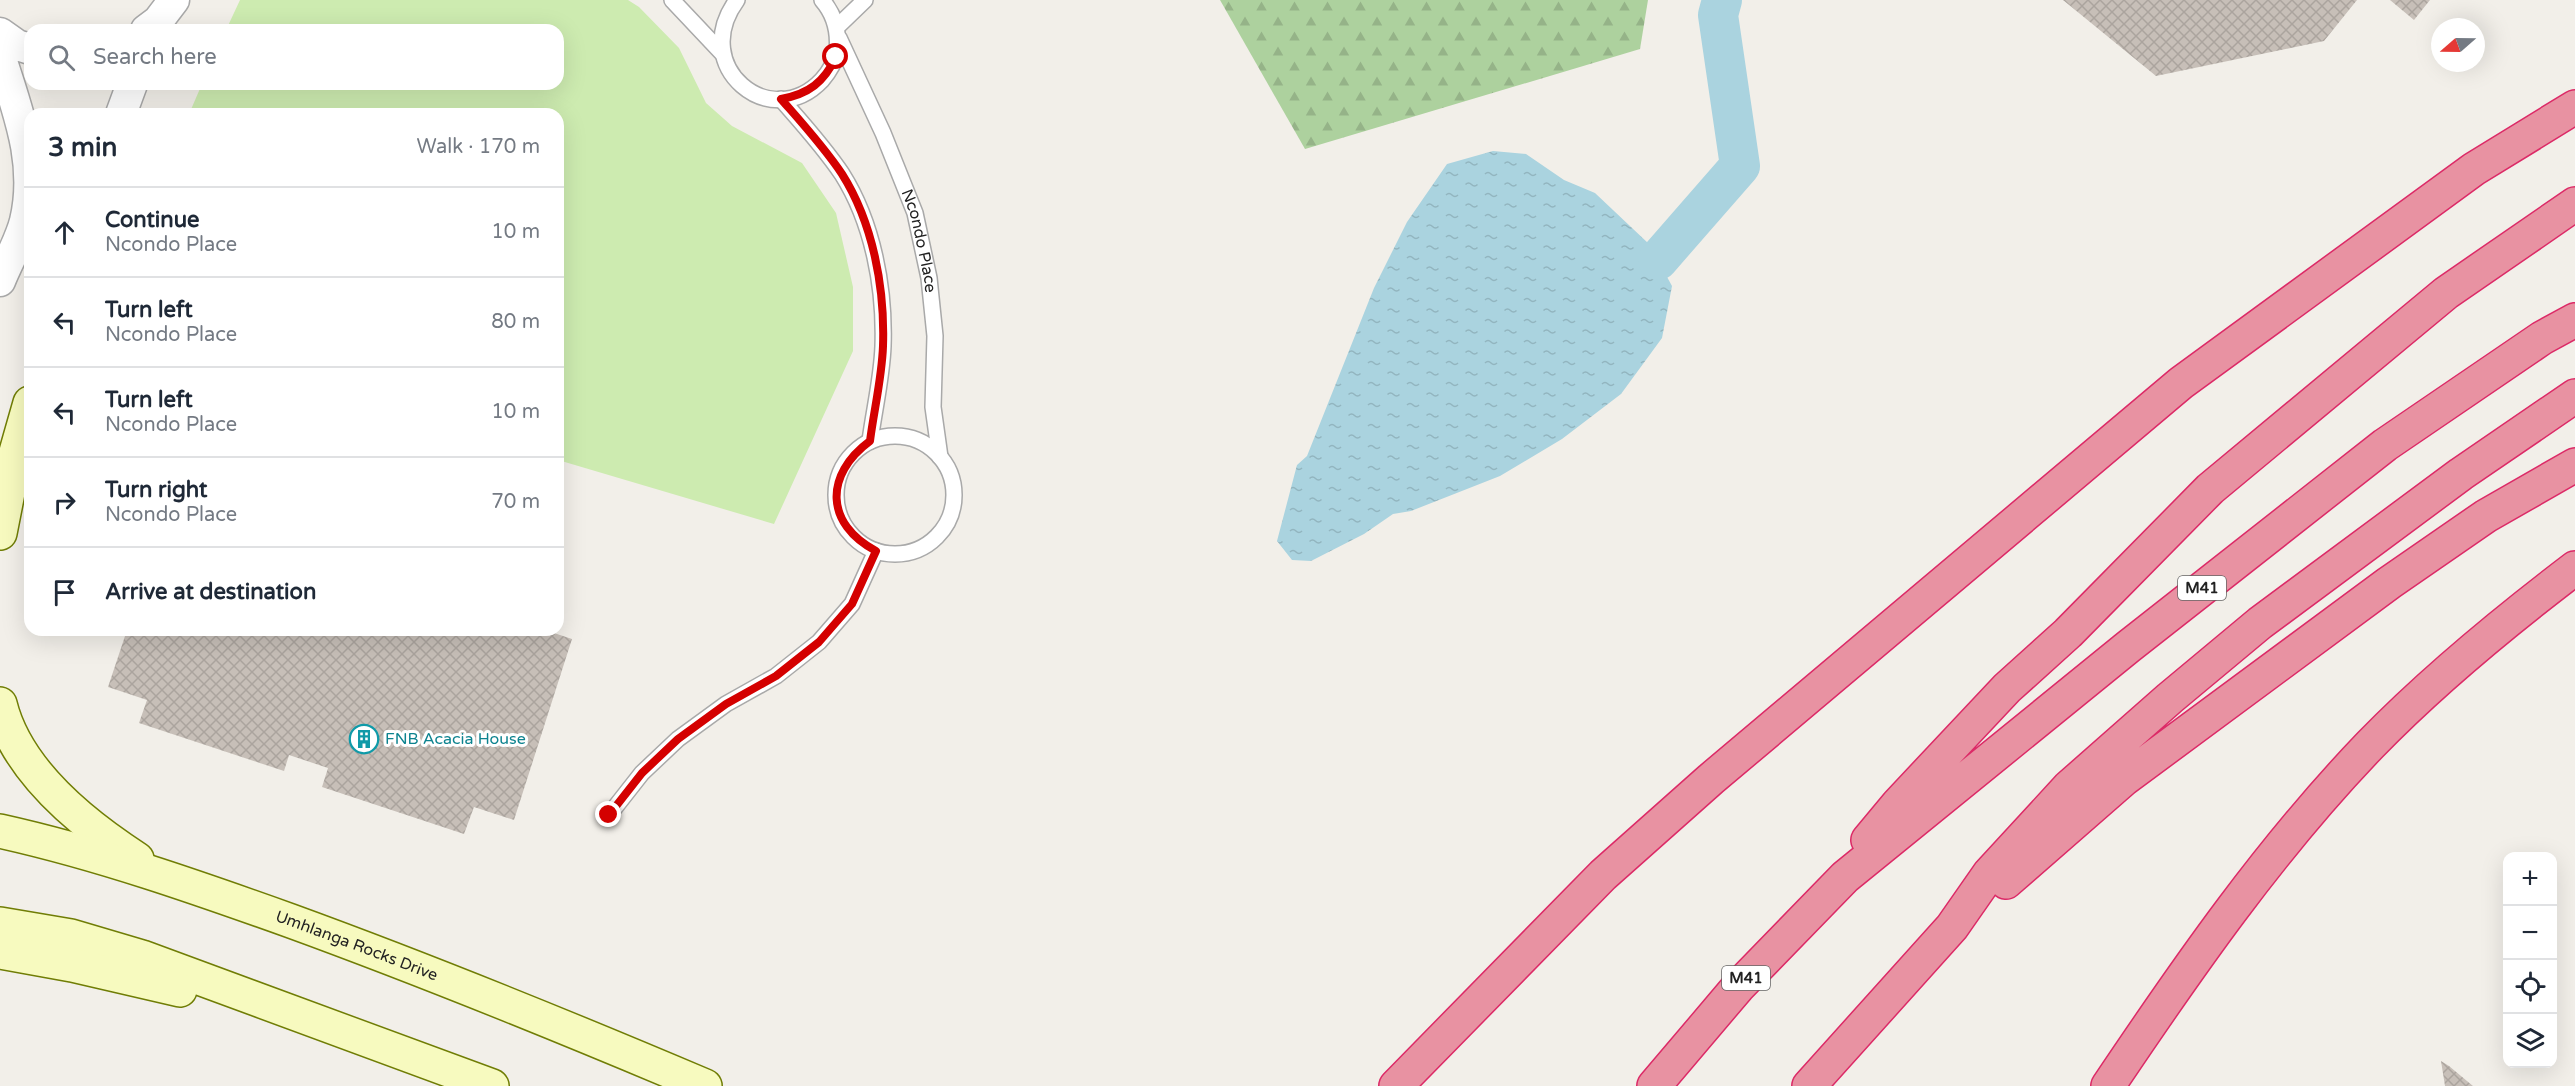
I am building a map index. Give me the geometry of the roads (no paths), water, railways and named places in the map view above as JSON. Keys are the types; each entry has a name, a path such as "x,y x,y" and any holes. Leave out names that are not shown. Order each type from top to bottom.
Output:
{"highway":[{"path":"1395,1086 1603,875 1661,823 1962,566 2172,391 2474,168 2575,107"},
{"path":"1845,877 1868,840 1940,759 2007,688 2068,633 2210,489 2446,293 2575,204"},
{"name":"M41","path":"1654,1086 1738,987 1845,877 2128,647 2385,445 2542,339 2575,320"},
{"path":"1809,1086 1952,927 1989,874 2069,787 2170,698 2270,615 2461,474 2575,396"},
{"path":"1952,927 2124,779 2389,583 2486,516 2575,465"},
{"path":"2108,1086 2240,897 2281,844 2370,746 2415,701 2523,608 2575,568"}],"main road":[{"path":"0,533 24,424"},
{"path":"0,704 11,734 23,754 68,806 109,841 172,881"},
{"name":"Umhlanga Rocks Drive","path":"0,831 226,897 588,1036 705,1086"},
{"path":"0,924 62,934 106,945 262,999 492,1086"},
{"path":"0,952 72,965 221,999 262,999"}],"street":[{"path":"0,33 24,47"},
{"path":"0,55 24,137"},
{"path":"123,108 130,90"},
{"path":"0,280 24,225"},
{"path":"0,449 24,399"}],"lane":[{"path":"672,0 722,53"},
{"path":"736,0 726,14 721,33 722,53 730,72 743,87 761,96 781,99 799,96 815,87 828,74 836,57 838,32 865,0"},
{"name":"Ncondo Place","path":"822,0 832,14 915,213 931,290 935,336 933,407 940,457 950,474 954,493 951,512 943,529 930,543 913,552 895,554 876,551"},
{"path":"781,99 842,174 866,228 876,263 881,296 883,348 870,441"},
{"path":"609,815 642,773 678,739 726,704 776,676 819,642 852,604 876,551 858,542 845,526 837,508 836,488 842,469 854,453 870,441 889,436 908,437 926,445 940,457"}],"water":[{"path":"1493,151 1526,154 1564,180 1595,193 1649,244 1672,286 1662,338 1621,394 1562,439 1500,476 1411,511 1393,514 1364,534 1311,561 1292,560 1277,541 1297,465 1307,456 1374,288 1407,222 1447,164"}],"waterway":[{"path":"1658,260 1740,166 1718,15 1722,0"}],"place":[{"name":"FNB Acacia House","path":"364,739"}]}
